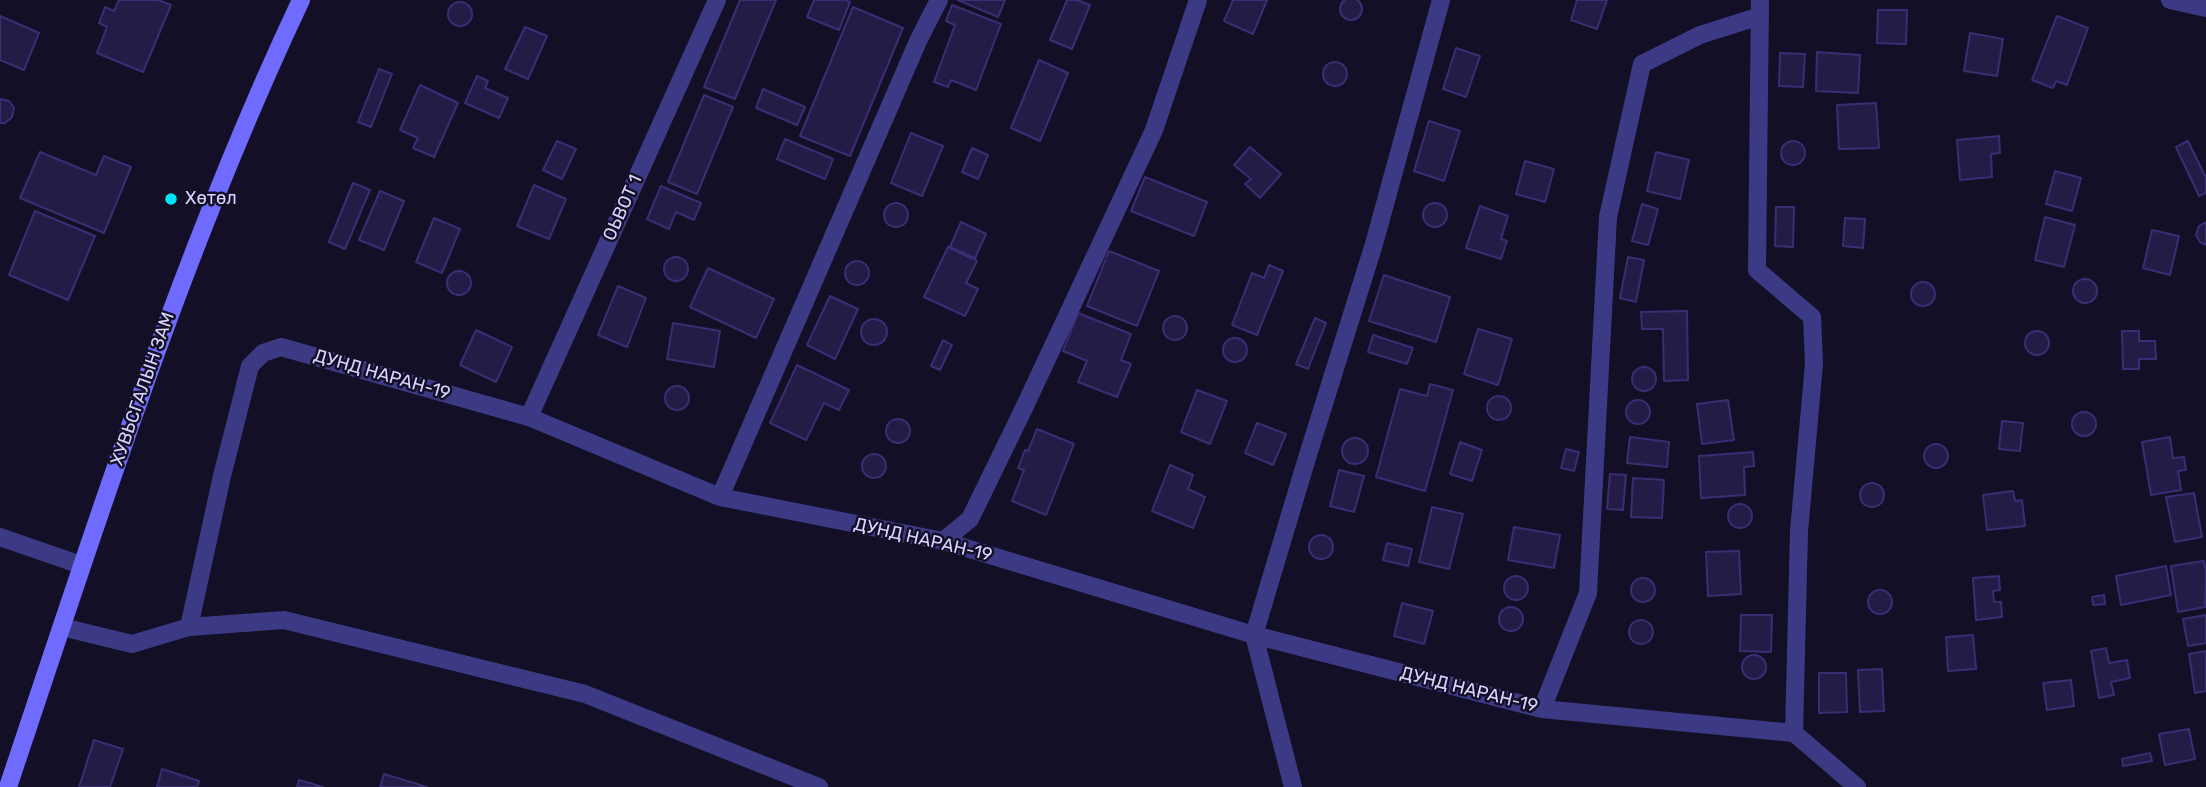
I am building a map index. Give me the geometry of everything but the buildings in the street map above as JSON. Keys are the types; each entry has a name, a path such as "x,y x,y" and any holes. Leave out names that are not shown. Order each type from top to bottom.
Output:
{"main road":[{"name":"ХУВЬСГАЛЫН ЗАМ","path":"8,787 81,565 185,272 301,0"}],"street":[{"name":"ОЬВОТ 1","path":"529,417 717,0"},
{"path":"720,498 919,39 939,0"},
{"path":"943,541 970,519 1036,383 1154,130 1198,0"},
{"path":"1293,787 1254,635 1374,244 1441,0"},
{"path":"2170,0 2206,8"},
{"path":"1542,709 1588,593 1608,217 1642,64 1760,8 1757,270 1812,317 1814,364 1799,531 1794,733 1857,787"},
{"name":"ДУНД НАРАН-19","path":"190,627 250,366 263,353 281,347 529,417 720,498 943,541 1254,635 1542,709 1794,733"},
{"path":"0,537 81,565"},
{"path":"61,626 132,644 190,627 284,620 585,694 819,787"}],"place":[{"name":"Хөтөл","path":"171,199"}]}
